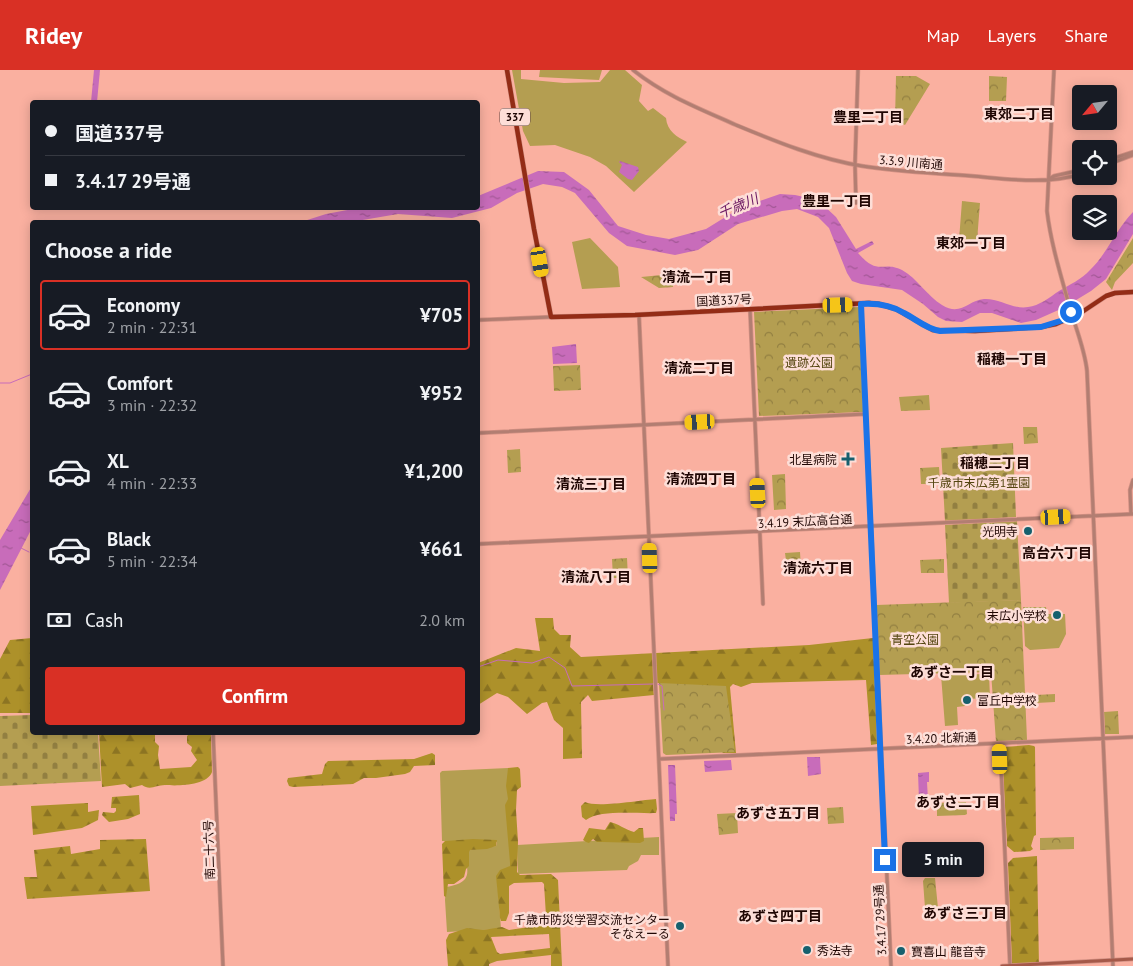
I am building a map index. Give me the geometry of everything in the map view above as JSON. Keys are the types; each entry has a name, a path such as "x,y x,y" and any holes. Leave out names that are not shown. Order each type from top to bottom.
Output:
{"highway":[{"name":"337","path":"507,70 551,317"},
{"name":"国道337号","path":"551,317 879,304 896,309 927,328 940,331 1041,327 1072,314 1106,296 1115,293 1133,292"}],"main road":[{"path":"1002,966 1133,959"}],"street":[{"name":"3.3.9 川南通","path":"633,70 649,83 672,97 775,140 813,154 854,165 1017,180 1049,179 1054,176 1072,173"},
{"path":"856,203 854,165 858,70"},
{"path":"1054,70 1047,211 1062,281 1087,371 1113,966"},
{"path":"1117,159 1133,153"},
{"name":"3.4.17 29号通","path":"861,304 891,966"},
{"path":"750,309 763,604"},
{"path":"639,315 668,966"},
{"path":"480,320 551,317"},
{"path":"480,432 866,414"},
{"path":"1132,514 1130,490 1133,480"},
{"name":"3.4.19 末広高台通","path":"480,544 1132,514"},
{"name":"南二十六号","path":"213,735 223,966"},
{"name":"3.4.20 北新通","path":"659,759 1133,737"},
{"path":"1000,744 1010,966"}],"green space":[{"path":"512,70 521,70 521,79 564,83 600,82 610,70 625,70 642,85 639,101 648,111 653,108 666,118 670,130 687,142 634,192 606,166 590,157 555,145 530,146 523,131"},
{"path":"540,70 602,70 599,80 539,77"},
{"path":"896,76 916,76 930,84 905,125 895,120"},
{"path":"989,76 1007,77 1006,101 989,101"},
{"path":"962,201 980,203 977,241 959,240"},
{"path":"590,238 618,267 620,287 582,289 572,242"},
{"path":"1133,238 1133,263 1115,282 1112,290 1106,282"},
{"path":"672,274 673,287 659,288 641,277"},
{"name":"遺跡公園","path":"859,307 863,412 759,416 754,312"},
{"path":"580,365 581,390 554,391 553,366"},
{"path":"929,395 930,410 901,411 899,397"},
{"path":"1023,427 1037,427 1038,443 1024,444"},
{"name":"千歳市末広第1霊園","path":"1013,443 1016,517 945,521 941,448"},
{"path":"520,449 521,472 508,473 507,450"},
{"path":"939,467 940,484 921,484 920,468"},
{"path":"785,474 786,509 774,510 772,475"},
{"path":"1017,521 1021,600 949,603 945,525"},
{"path":"800,552 801,568 787,568 785,553"},
{"path":"627,558 628,578 613,578 612,559"},
{"path":"944,559 944,573 921,573 920,560"},
{"name":"青空公園","path":"1021,600 1027,740 996,742 991,672 879,675 876,605"},
{"path":"1023,607 1046,607 1047,614 1065,614 1066,634 1059,648 1030,650 1025,646"},
{"path":"535,618 553,618 554,629 560,635 571,635 570,647 581,657 809,645 873,638 877,744 871,745 866,680 752,683 741,687 733,684 730,687 736,753 723,753 660,683 653,683 654,695 592,701 588,695 581,702 582,758 563,759 563,728 554,720 547,702 542,703 527,714 508,697 497,693 480,704 480,662 516,648 540,651"},
{"path":"30,638 30,713 0,713 0,659 10,640"},
{"path":"989,674 990,698 965,699 965,706 957,707 958,725 945,726 941,675"},
{"path":"659,683 726,686 735,752 666,755 663,753"},
{"path":"1055,694 1055,702 1036,703 1036,695"},
{"path":"1118,711 1119,734 1105,734 1104,712"},
{"path":"30,715 30,735 98,735 101,781 0,786 0,716"},
{"path":"99,735 155,735 155,742 159,746 160,769 191,767 197,760 191,751 192,747 187,743 187,736 211,735 212,772 209,777 198,783 162,785 150,788 142,785 130,788 125,784 102,787"},
{"path":"1029,745 1035,747 1036,835 1031,846 1033,849 1030,851 1014,852 1007,846 1002,757 1004,747"},
{"path":"432,753 435,755 435,765 414,766 410,772 405,774 364,778 353,784 293,787 289,786 287,781 288,778 322,774 328,761 414,759"},
{"path":"518,767 520,769 521,787 517,790 516,810 517,872 520,875 551,874 558,880 562,966 551,966 551,955 497,961 489,964 489,966 448,966 446,940 449,934 467,928 483,930 502,927 509,930 549,924 546,916 544,884 542,882 514,883 509,886 509,913 506,921 501,921 500,918 496,876 500,870 510,866 505,805 508,799 506,786 508,768","holes":["549,934 550,948 500,954 497,952 491,937"]},
{"path":"508,768 512,865 497,877 501,929 447,932 446,887 463,881 466,877 469,850 496,846 497,842 442,841 440,773 442,771"},
{"path":"139,795 140,814 128,819 109,822 102,815 103,812 114,813 116,811 116,808 111,808 112,797"},
{"path":"656,799 656,813 600,814 586,820 582,817 581,806 585,802 609,804"},
{"path":"966,802 967,814 965,815 937,816 937,803"},
{"path":"88,803 88,812 99,810 98,820 82,828 33,835 31,806"},
{"path":"843,807 844,823 828,824 827,808"},
{"path":"737,813 738,833 719,835 717,814"},
{"path":"610,822 634,832 639,828 643,828 644,841 640,843 597,842 593,839 589,843 583,840 589,828 605,830"},
{"path":"659,837 659,855 641,855 638,861 629,866 627,870 518,874 517,845"},
{"path":"1074,837 1074,849 1040,850 1040,838"},
{"path":"146,839 150,891 27,899 24,877 37,877 34,850 70,846 71,854 100,849 100,840"},
{"path":"497,840 496,846 487,849 470,850 469,866 464,877 454,884 448,884 446,897 444,896 442,844 445,841"},
{"path":"1037,856 1039,966 1012,966 1008,863 1013,858"},
{"path":"925,878 935,878 938,908 925,908 923,881"}],"water":[{"path":"94,70 100,70 97,100 91,100"},
{"path":"620,161 638,167 639,171 632,180 619,172 622,165"},
{"path":"538,171 564,172 589,190 618,226 646,235 669,239 706,229 740,208 780,194 795,195 809,198 822,204 836,217 856,249 872,241 874,244 858,253 865,260 876,266 890,266 902,270 942,305 954,309 959,309 984,299 995,300 1017,307 1036,305 1087,273 1102,257 1113,240 1117,240 1117,234 1133,212 1133,234 1106,279 1091,291 1063,308 1036,320 1021,323 992,313 980,313 962,322 946,321 938,317 902,290 852,281 829,228 818,217 797,209 782,211 738,224 698,250 675,255 627,246 609,233 575,193 562,187 543,184 517,193 491,208 452,218 398,214 363,220 307,220 347,210 480,210 480,195"},
{"path":"576,344 577,363 553,364 552,347"},
{"path":"30,489 30,532 0,590 0,540"},
{"path":"807,757 820,757 821,774 808,776"},
{"path":"731,760 732,770 705,772 704,761"},
{"path":"668,765 675,765 677,814 675,814 675,821 670,821"},
{"path":"929,772 929,782 927,782 928,800 919,800 918,773"}],"waterway":[{"path":"0,383 10,383 30,375"},
{"path":"21,548 29,552"},
{"path":"480,666 498,660 532,663 549,657 565,668 572,686 653,684"},
{"path":"658,684 662,686 664,710"}],"place":[{"name":"北星病院","path":"848,459"},
{"name":"光明寺","path":"1028,531"},
{"name":"末広小学校","path":"1057,615"},
{"name":"富丘中学校","path":"967,700"},
{"name":"千歳市防災学習交流センター そなえーる","path":"680,926"},
{"name":"秀法寺","path":"807,950"},
{"name":"寶喜山 龍音寺","path":"901,951"}],"district":[{"name":"東郊二丁目","path":"1019,114"},
{"name":"豊里二丁目","path":"868,117"},
{"name":"豊里一丁目","path":"837,201"},
{"name":"東郊一丁目","path":"971,243"},
{"name":"清流一丁目","path":"697,277"},
{"name":"稲穂一丁目","path":"1012,359"},
{"name":"清流二丁目","path":"699,368"},
{"name":"稲穂二丁目","path":"995,463"},
{"name":"清流四丁目","path":"701,479"},
{"name":"清流三丁目","path":"591,484"},
{"name":"高台六丁目","path":"1057,553"},
{"name":"清流六丁目","path":"818,568"},
{"name":"清流八丁目","path":"596,577"},
{"name":"あずさ一丁目","path":"952,672"},
{"name":"あずさ二丁目","path":"958,802"},
{"name":"あずさ五丁目","path":"778,813"},
{"name":"あずさ三丁目","path":"965,913"},
{"name":"あずさ四丁目","path":"780,916"}],"route":[{"path":"885,860 861,304 869,303 888,306 903,312 927,328 940,331 1041,327 1056,324 1073,317 1071,312"}],"water label":[{"name":"千歳川","path":"738,206"}]}
